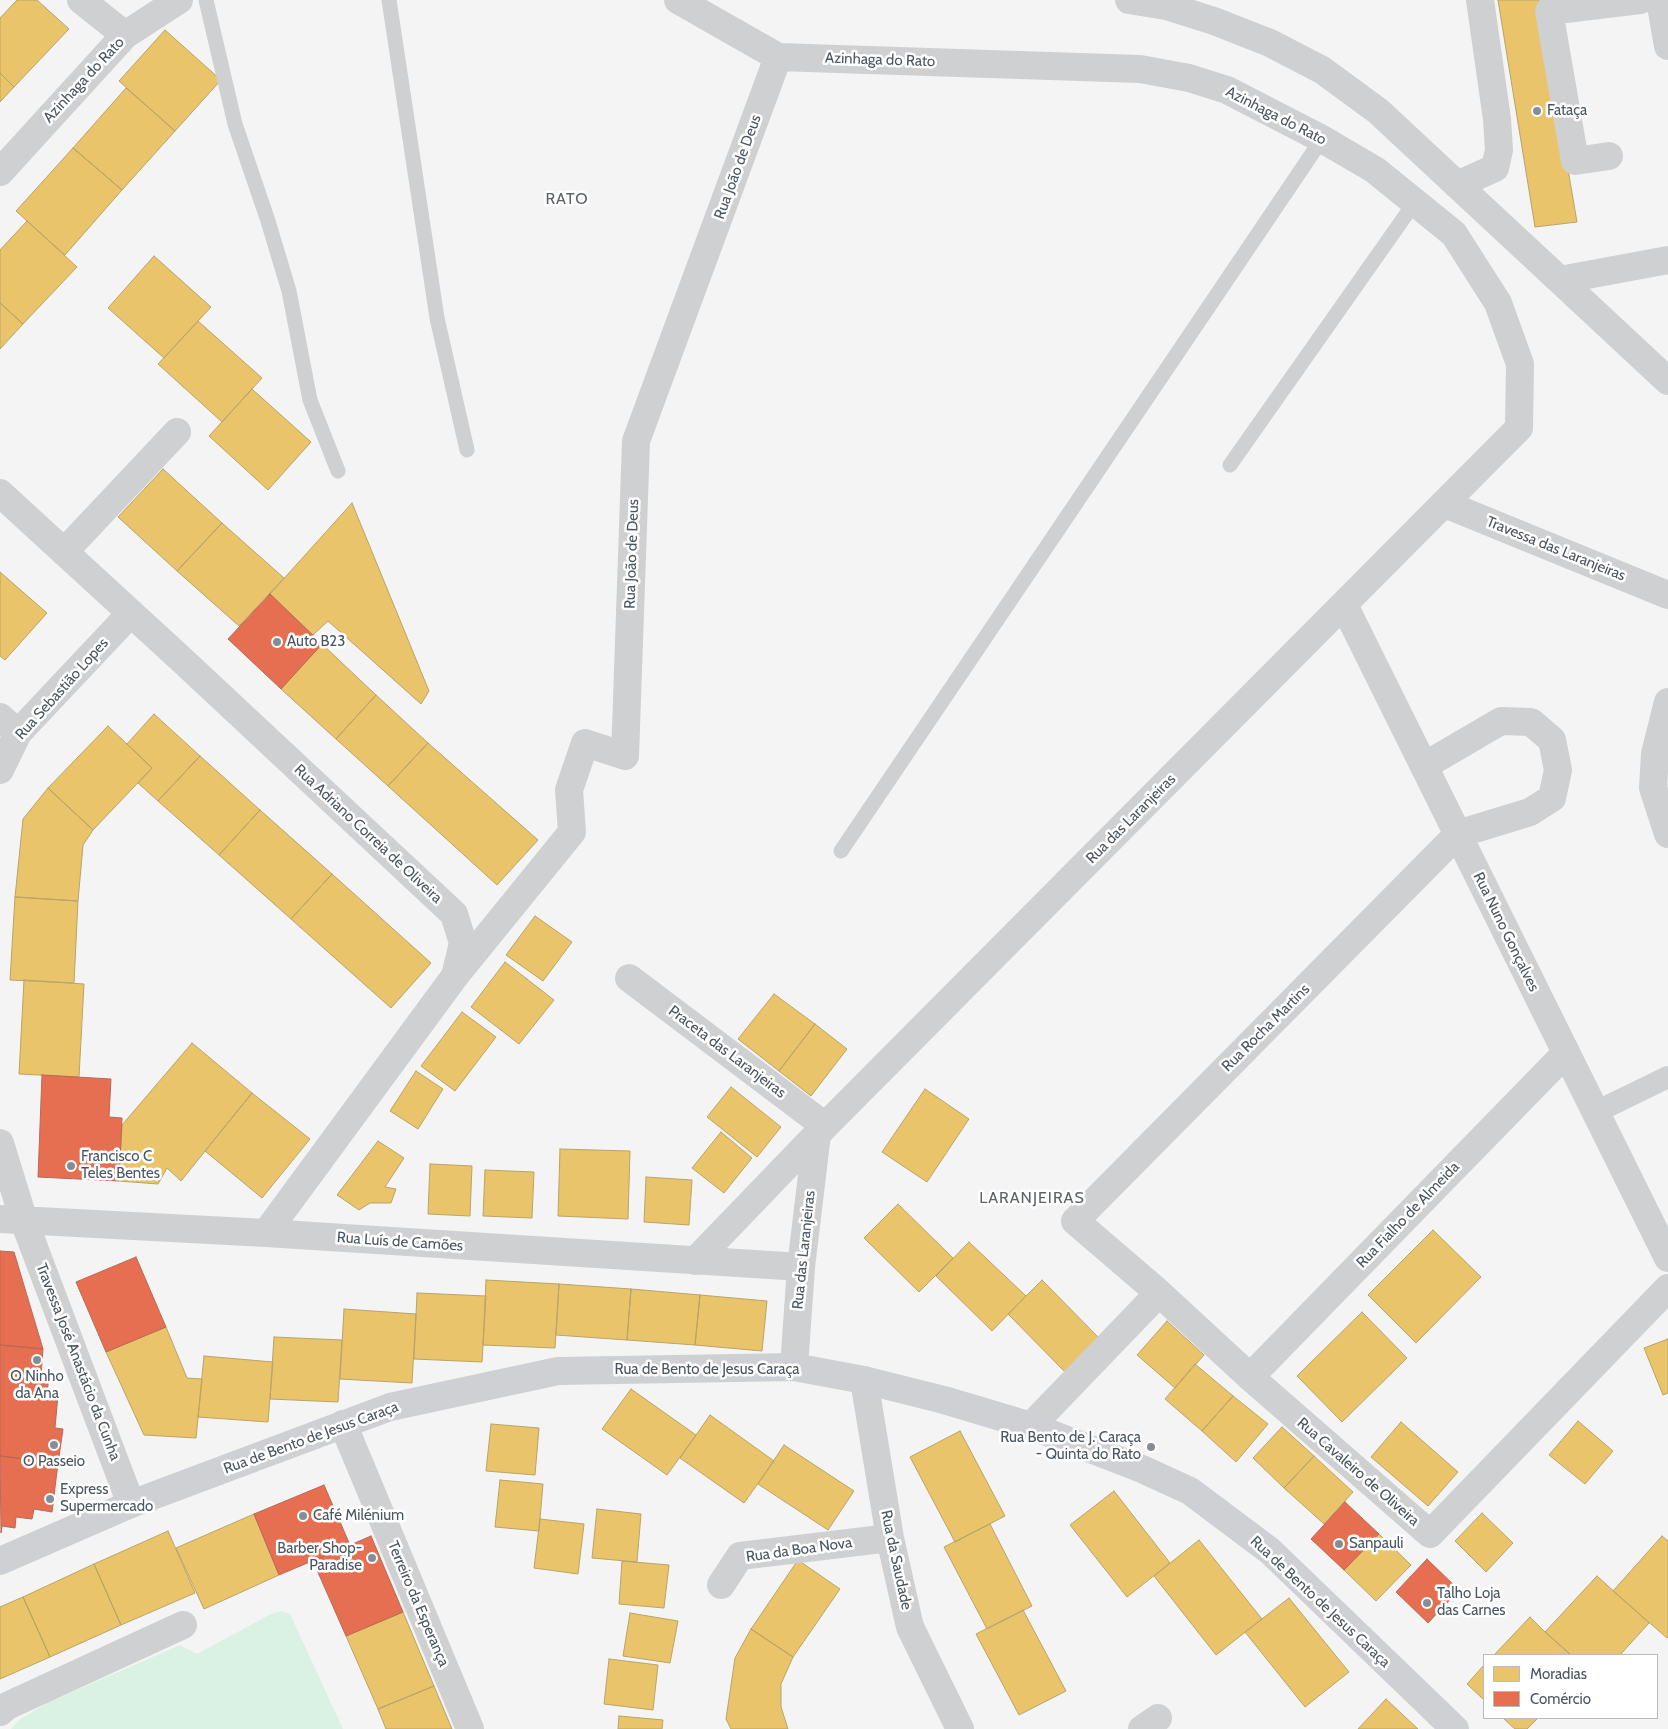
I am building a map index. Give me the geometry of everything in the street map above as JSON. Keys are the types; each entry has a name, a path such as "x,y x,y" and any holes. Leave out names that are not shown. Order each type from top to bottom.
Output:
{"main road":[{"name":"Rua de Bento de Jesus Caraça","path":"0,1561 131,1504 390,1407 558,1371 794,1367 864,1380 944,1400 1031,1426 1142,1469 1190,1491 1270,1551 1455,1729"}],"street":[{"path":"81,0 125,35"},
{"name":"Azinhaga do Rato","path":"0,172 125,35 179,0"},
{"name":"Azinhaga do Rato","path":"678,0 778,57 1140,68 1188,78 1227,90 1322,139 1375,170 1454,234 1498,304 1520,364 1519,428 1445,504"},
{"path":"1129,0 1166,6 1214,21 1270,43 1322,70 1378,111 1668,381"},
{"path":"1457,185 1494,168 1499,150 1497,119 1480,0"},
{"path":"1609,156 1575,161 1548,5 1640,0"},
{"path":"1660,0 1668,46"},
{"name":"Rua João de Deus","path":"455,976 572,832 569,790 585,743 625,756 636,441 778,57"},
{"path":"1560,280 1668,260"},
{"path":"64,552 177,432"},
{"name":"Rua Adriano Correia de Oliveira","path":"0,493 454,914 463,943 455,976 266,1233"},
{"name":"Travessa das Laranjeiras","path":"1445,504 1668,595"},
{"name":"Rua das Laranjeiras","path":"695,1261 821,1130 1445,504"},
{"name":"Rua Nuno Gonçalves","path":"1344,605 1668,1258"},
{"name":"Rua Sebastião Lopes","path":"0,770 9,725 131,613"},
{"path":"1668,702 1655,754 1653,788 1668,834"},
{"path":"1424,766 1501,721 1531,722 1552,740 1558,770 1552,798 1530,812 1458,834"},
{"name":"Rua Rocha Martins","path":"1075,1221 1458,834"},
{"name":"Praceta das Laranjeiras","path":"628,978 821,1130"},
{"name":"Rua Fialho de Almeida","path":"1250,1377 1566,1053"},
{"path":"1596,1112 1668,1077"},
{"name":"Rua das Laranjeiras","path":"794,1367 801,1267 821,1130"},
{"path":"0,1143 12,1220"},
{"name":"Rua Luís de Camões","path":"12,1220 266,1233 801,1267"},
{"name":"Travessa José Anastácio da Cunha","path":"12,1220 131,1504"},
{"name":"Rua Cavaleiro de Oliveira","path":"1075,1221 1159,1293 1250,1377 1430,1534 1668,1288"},
{"path":"1031,1426 1159,1293"},
{"name":"Rua da Saudade","path":"864,1380 890,1538 910,1627 960,1729"},
{"name":"Terreiro da Esperança","path":"343,1424 470,1729"},
{"name":"Rua da Boa Nova","path":"722,1585 740,1556 890,1538"},
{"path":"0,1712 7,1706 183,1625"}],"lane":[{"path":"206,0 235,124 268,221 289,291 310,400 338,471"},
{"path":"389,0 436,318 467,450"},
{"path":"841,851 1322,139"},
{"path":"1230,465 1415,202"}],"green space":[{"path":"281,1611 290,1614 343,1729 11,1729 20,1719 49,1702 180,1645 197,1654 271,1614"}],"building: Moradias":[{"path":"17,0 37,0 69,29 14,87 0,73 0,18"},
{"name":"Fataça","path":"1498,0 1539,0 1577,222 1535,227"},
{"path":"165,30 221,80 175,131 119,81"},
{"path":"0,73 14,87 0,102"},
{"path":"126,88 175,131 122,190 73,148"},
{"path":"73,148 122,190 65,255 16,211"},
{"path":"27,221 77,267 23,324 0,303 0,250"},
{"path":"154,256 211,307 164,358 108,308"},
{"path":"0,303 23,324 0,349"},
{"path":"198,321 262,378 222,422 158,364"},
{"path":"252,389 311,442 268,490 209,436"},
{"path":"163,469 222,523 177,571 118,517"},
{"path":"352,503 429,691 421,704 328,621 313,635 270,594"},
{"path":"222,523 284,578 239,626 177,571"},
{"path":"0,572 47,613 5,660 0,656"},
{"path":"322,644 376,695 336,739 281,689"},
{"path":"376,695 428,743 388,786 336,739"},
{"path":"154,714 200,756 158,801 138,783 152,768 127,744"},
{"path":"108,726 152,768 93,830 48,788"},
{"path":"428,743 538,840 497,885 388,786"},
{"path":"200,756 260,810 219,855 158,801"},
{"path":"48,788 93,830 83,845 78,901 15,897 23,819"},
{"path":"260,810 332,874 291,919 219,855"},
{"path":"332,874 431,963 391,1008 291,919"},
{"path":"15,897 78,901 74,983 10,980"},
{"path":"535,916 572,942 543,981 506,955"},
{"path":"505,962 554,1000 519,1044 471,1007"},
{"path":"24,980 84,984 79,1077 19,1074"},
{"path":"774,994 815,1024 779,1071 738,1039"},
{"path":"462,1012 496,1037 455,1091 421,1066"},
{"path":"815,1024 847,1049 811,1096 779,1071"},
{"path":"192,1043 252,1093 181,1181 167,1168 158,1184 119,1181 122,1125"},
{"path":"416,1071 443,1089 418,1129 390,1111"},
{"path":"731,1087 781,1127 757,1157 707,1117"},
{"path":"925,1089 969,1119 927,1182 882,1152"},
{"path":"252,1093 310,1139 262,1198 205,1151"},
{"path":"721,1132 752,1158 724,1193 692,1168"},
{"path":"378,1141 404,1158 385,1187 396,1189 391,1203 370,1203 359,1210 337,1195"},
{"path":"560,1149 630,1151 628,1219 558,1216"},
{"path":"430,1164 472,1166 470,1216 428,1214"},
{"path":"485,1170 534,1172 532,1218 483,1216"},
{"path":"646,1177 692,1180 689,1225 644,1222"},
{"path":"898,1204 953,1258 919,1292 864,1238"},
{"path":"1433,1230 1481,1277 1416,1343 1368,1295"},
{"path":"969,1242 1026,1296 992,1331 936,1276"},
{"path":"486,1280 559,1284 555,1348 483,1345"},
{"path":"1042,1280 1099,1338 1065,1372 1008,1314"},
{"path":"559,1284 631,1289 627,1340 556,1335"},
{"path":"631,1289 700,1295 695,1345 627,1340"},
{"path":"417,1293 486,1296 482,1362 414,1359"},
{"path":"700,1295 767,1301 762,1351 695,1345"},
{"path":"344,1309 416,1314 412,1383 340,1379"},
{"path":"1362,1312 1407,1358 1342,1422 1297,1376"},
{"path":"1167,1321 1204,1355 1175,1388 1137,1355"},
{"path":"166,1327 187,1378 202,1379 196,1438 144,1435 106,1352"},
{"path":"274,1337 342,1340 338,1402 270,1399"},
{"path":"1668,1339 1668,1393 1663,1395 1644,1348"},
{"path":"204,1356 273,1362 268,1422 198,1417"},
{"path":"1195,1364 1233,1396 1202,1431 1165,1399"},
{"path":"631,1389 696,1435 667,1475 602,1429"},
{"path":"1233,1396 1268,1424 1236,1462 1202,1431"},
{"path":"710,1415 774,1461 744,1503 680,1458"},
{"path":"1578,1421 1613,1451 1585,1484 1549,1455"},
{"path":"1401,1422 1458,1472 1428,1506 1371,1457"},
{"path":"491,1424 539,1428 535,1475 486,1471"},
{"path":"1282,1427 1314,1456 1284,1488 1253,1458"},
{"path":"960,1431 1005,1516 955,1542 910,1457"},
{"path":"784,1445 854,1491 828,1530 758,1484"},
{"path":"1314,1456 1353,1492 1324,1524 1284,1488"},
{"path":"500,1480 543,1484 539,1531 495,1527"},
{"path":"1114,1491 1170,1563 1127,1597 1070,1525"},
{"path":"597,1509 641,1514 637,1562 592,1558"},
{"path":"1482,1513 1513,1543 1486,1572 1455,1541"},
{"path":"254,1514 279,1575 204,1609 176,1548"},
{"path":"540,1519 584,1524 578,1574 534,1568"},
{"path":"990,1524 1032,1606 987,1629 944,1547"},
{"path":"168,1531 195,1593 121,1625 94,1564"},
{"path":"1379,1534 1411,1565 1376,1601 1344,1570"},
{"path":"1662,1536 1668,1541 1667,1638 1613,1591"},
{"path":"1199,1540 1262,1619 1216,1655 1154,1576"},
{"path":"798,1560 840,1589 793,1657 751,1629"},
{"path":"622,1561 669,1565 664,1608 619,1604"},
{"path":"94,1564 121,1625 50,1657 23,1597"},
{"path":"1597,1576 1649,1623 1621,1654 1570,1654 1545,1632"},
{"path":"23,1597 50,1657 0,1679 0,1607"},
{"path":"1289,1598 1349,1672 1305,1707 1245,1632"},
{"path":"1023,1610 1066,1691 1019,1715 976,1634"},
{"path":"403,1612 434,1686 378,1709 346,1636"},
{"path":"630,1613 678,1621 670,1663 623,1656"},
{"path":"1530,1617 1570,1654 1495,1654"},
{"path":"751,1629 793,1657 781,1684 781,1707 788,1729 731,1729 726,1719 735,1658"},
{"path":"609,1659 658,1665 653,1710 604,1704"},
{"path":"1483,1666 1483,1699 1467,1684"},
{"path":"434,1686 452,1729 386,1729 378,1709"},
{"path":"1386,1699 1418,1729 1358,1729"},
{"path":"619,1716 663,1720 662,1729 618,1729"},
{"path":"1504,1719 1537,1719 1527,1729 1515,1729"}],"building: Comércio":[{"path":"270,594 322,644 281,689 228,639"},
{"path":"42,1075 111,1079 109,1117 122,1118 119,1181 38,1177"},
{"path":"0,1251 14,1252 43,1349 0,1345"},
{"path":"136,1257 166,1327 106,1352 76,1282"},
{"path":"0,1345 43,1349 41,1374 49,1375 47,1394 58,1395 55,1428 63,1429 58,1463 0,1456"},
{"path":"0,1456 58,1463 52,1512 34,1509 32,1519 16,1517 15,1528 2,1526 1,1533"},
{"path":"324,1485 350,1545 279,1575 254,1514"},
{"path":"1345,1502 1379,1534 1344,1570 1311,1539"},
{"path":"371,1536 403,1612 346,1636 313,1561"},
{"path":"1427,1559 1459,1590 1428,1623 1396,1592"}],"place":[{"name":"Fataça","path":"1537,111"},
{"name":"Auto B23","path":"277,642"},
{"name":"Francisco C Teles Bentes","path":"71,1166"},
{"name":"O Ninho da Ana","path":"37,1360"},
{"name":"O Passeio","path":"54,1445"},
{"name":"Rua Bento de J. Caraça - Quinta do Rato","path":"1151,1447"},
{"name":"Express Supermercado","path":"50,1499"},
{"name":"Café Milénium","path":"303,1516"},
{"name":"Sanpauli","path":"1339,1544"},
{"name":"Barber Shop- Paradise","path":"372,1558"},
{"name":"Talho Loja das Carnes","path":"1427,1603"}],"district":[{"name":"RATO","path":"567,199"},
{"name":"LARANJEIRAS","path":"1032,1198"}]}
